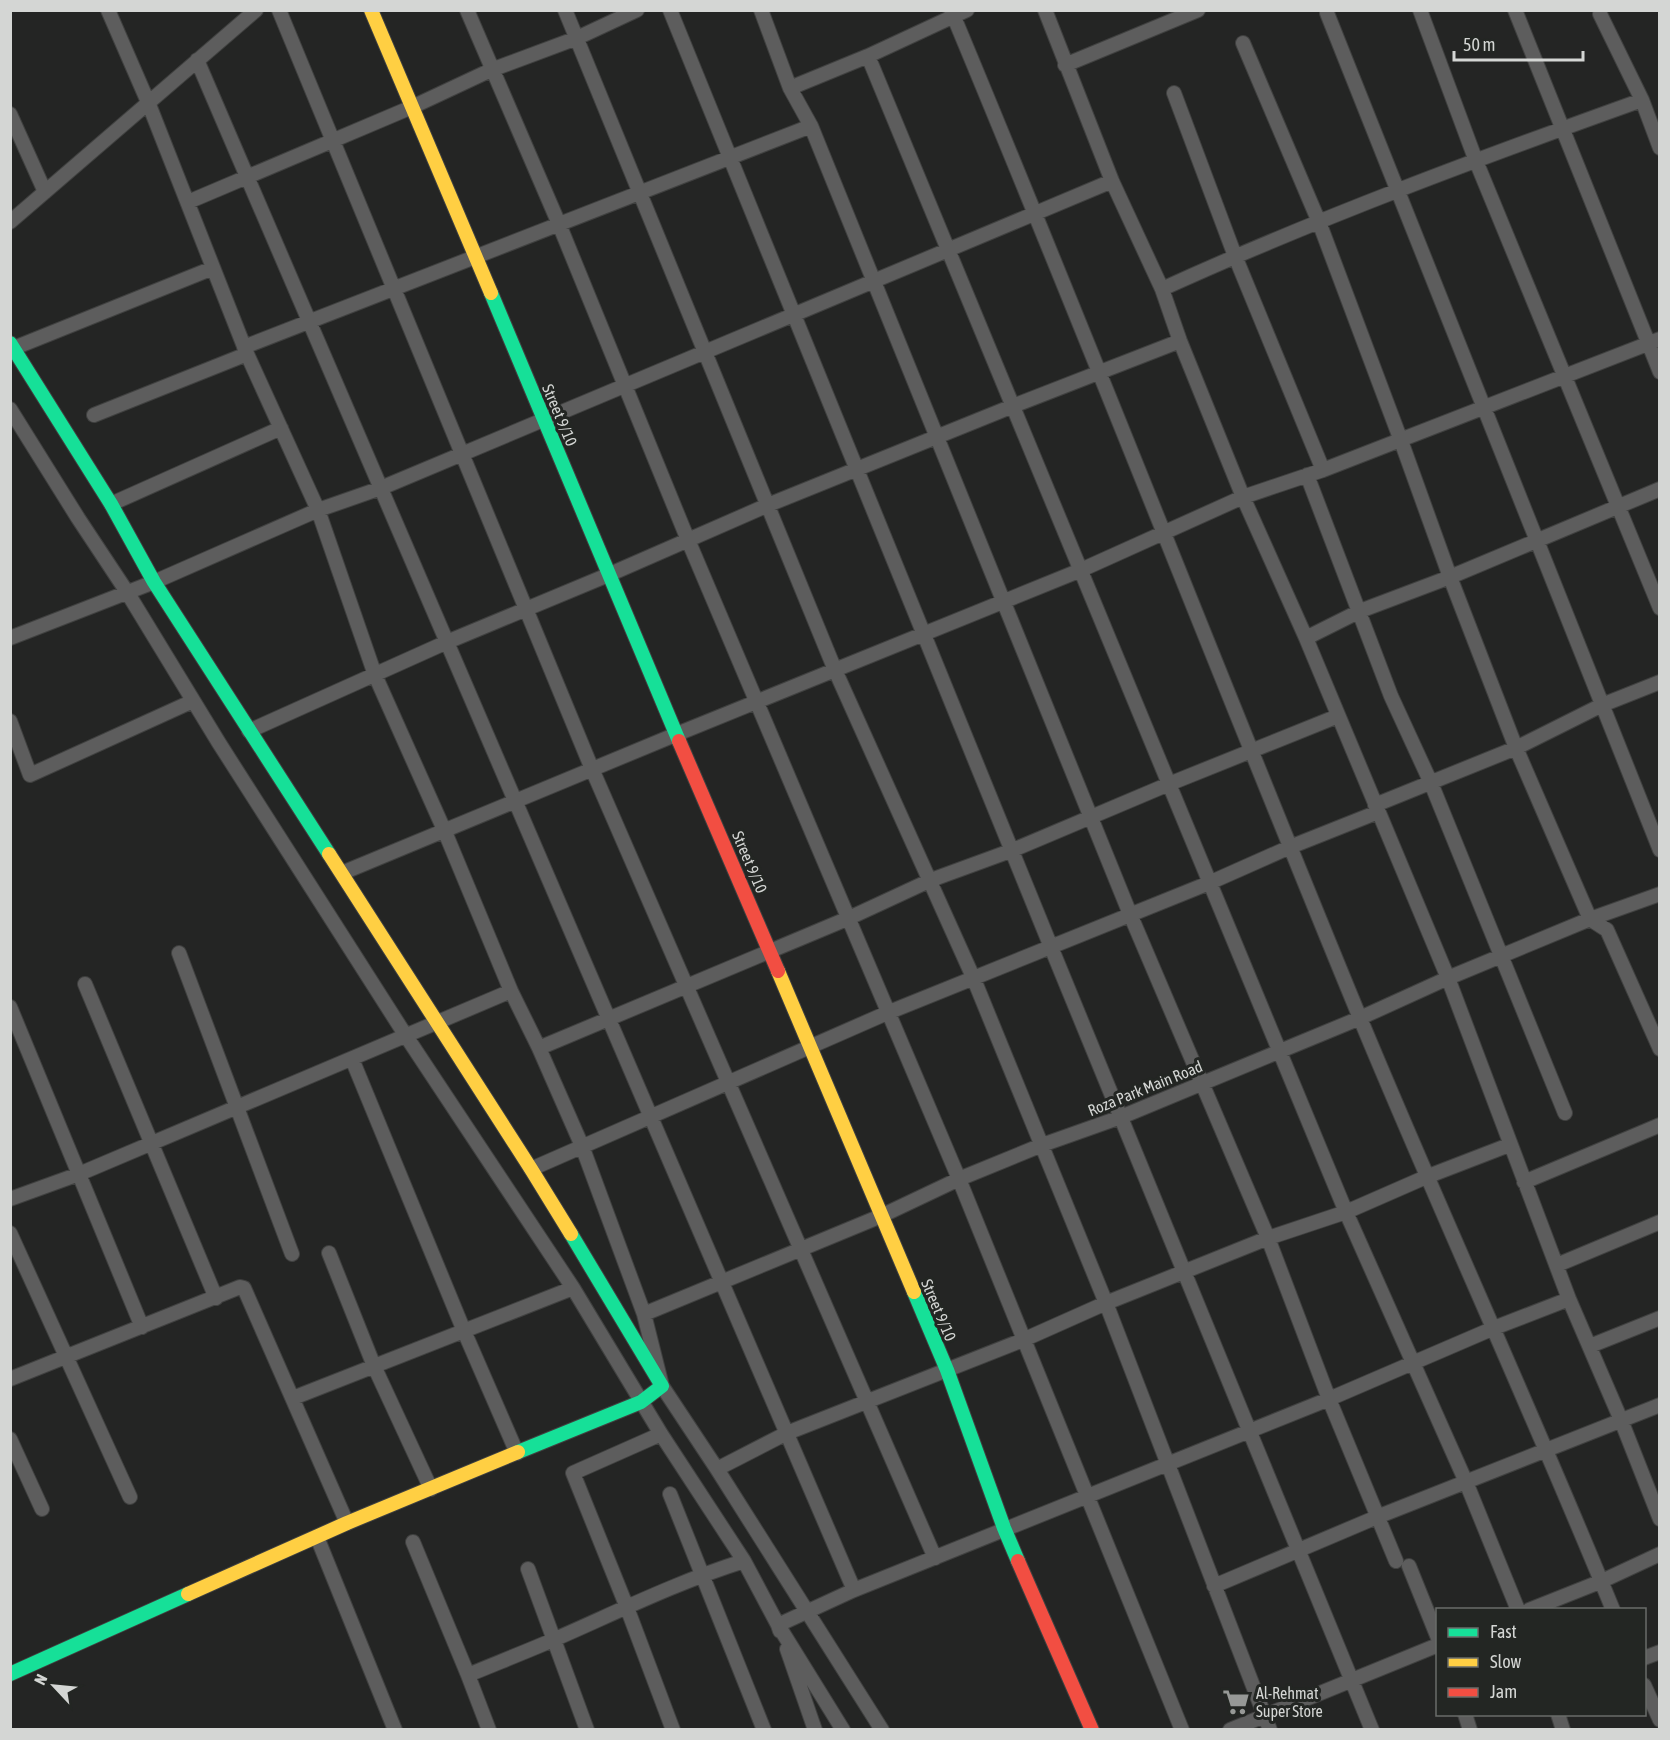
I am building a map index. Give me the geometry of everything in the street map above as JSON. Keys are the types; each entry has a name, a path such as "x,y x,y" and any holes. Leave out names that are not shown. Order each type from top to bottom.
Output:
{"street":[{"path":"108,10 148,102 246,350 318,510 375,675 445,832 511,991 582,1146 644,1314 662,1386"},
{"path":"10,222 256,10"},
{"path":"279,10 592,769 934,1558"},
{"name":"Street 9/10","path":"372,10 608,575 947,1370 1004,1528 1092,1730"},
{"path":"466,10 490,70 559,224 688,540 959,1179 1182,1730"},
{"path":"565,10 835,670 973,976 1106,1303 1270,1730"},
{"path":"188,202 412,107 490,70 577,38 637,10"},
{"path":"670,10 1372,1730"},
{"path":"761,10 790,88 811,126 1130,914 1268,1238 1377,1517 1436,1636"},
{"path":"790,88 868,56 952,13 967,10"},
{"path":"1045,10 1112,181 1162,289 1180,341 1243,497 1306,638 1448,978 1509,1145 1569,1299 1658,1510"},
{"path":"1065,65 1198,10"},
{"path":"1420,10 1476,161 1659,608"},
{"path":"1515,10 1562,129 1654,341 1659,372"},
{"path":"952,13 1101,372 1360,1018 1426,1177 1494,1328 1612,1608"},
{"path":"1327,13 1659,850"},
{"path":"1600,14 1642,100 1659,148"},
{"path":"1243,43 1320,222 1450,577 1516,748 1590,919 1607,930 1659,1049"},
{"path":"868,56 1346,1212 1466,1482 1517,1608"},
{"path":"197,60 854,1590"},
{"path":"1174,93 1235,256 1323,470"},
{"path":"1162,289 1235,256 1397,190 1642,100"},
{"path":"10,114 45,192"},
{"path":"94,415 309,321 811,126"},
{"path":"10,638 154,582 318,510 381,488 1112,181"},
{"path":"213,268 12,345 111,504 154,582 531,1169 662,1386 882,1730"},
{"path":"249,731 525,608 608,575 768,505 1180,341"},
{"path":"342,873 1081,570 1243,497 1323,470 1400,438 1484,408 1654,341"},
{"path":"10,409 406,1036 573,1288 661,1434 744,1561 778,1625 843,1730"},
{"path":"111,504 281,428"},
{"path":"1307,475 1391,696 1431,783 1565,1113"},
{"path":"1306,638 1360,611 1450,577 1659,489"},
{"path":"531,1169 887,1012 1209,883 1431,783 1516,748 1602,705 1659,682"},
{"path":"10,721 30,775 193,701"},
{"path":"539,1048 770,952 931,880 1013,850 1169,784 1338,717"},
{"name":"Roza Park Main Road","path":"644,1314 881,1216 959,1179 1042,1145 1121,1117 1280,1052 1590,919 1659,894"},
{"path":"179,954 292,1254"},
{"path":"85,984 216,1298"},
{"path":"10,1199 79,1174 511,991"},
{"path":"10,1007 142,1327"},
{"path":"352,1059 517,1453"},
{"path":"1524,1182 1659,1125"},
{"path":"717,1469 787,1433 1023,1340 1106,1303 1268,1238 1346,1212 1426,1177 1509,1145"},
{"path":"1557,1264 1659,1222"},
{"path":"10,1233 130,1497"},
{"path":"328,1254 374,1366 431,1489"},
{"path":"10,1379 240,1287 247,1291 347,1522"},
{"path":"293,1398 573,1288"},
{"path":"778,1625 854,1590 1004,1528 1329,1399 1494,1328 1569,1299"},
{"path":"1590,1346 1659,1318"},
{"path":"10,1674 347,1522 642,1402 662,1386"},
{"path":"1214,1586 1377,1517 1659,1405"},
{"path":"661,1434 573,1473 673,1730"},
{"path":"10,1439 42,1509"},
{"path":"670,1494 764,1730"},
{"path":"317,1537 395,1730"},
{"path":"413,1542 489,1730"},
{"path":"1533,1608 1602,1581 1659,1554"},
{"path":"468,1674 554,1640 626,1605 702,1574 744,1561"},
{"path":"528,1569 587,1730"},
{"path":"778,1625 815,1730"},
{"path":"1230,1730 1436,1645"},
{"path":"1646,1689 1659,1720"}],"traffic: fast":[{"path":"491,293 679,741"},
{"path":"10,343 111,504 154,582 329,854"},
{"path":"518,1452 641,1402 662,1386 571,1234"},
{"path":"914,1292 947,1370 1018,1561"},
{"path":"10,1674 188,1594"}],"traffic: slow":[{"path":"371,10 491,293"},
{"path":"329,854 571,1234"},
{"path":"778,971 914,1292"},
{"path":"188,1594 347,1523 518,1452"}],"traffic: jam":[{"path":"679,741 778,971"},
{"path":"1018,1561 1092,1730"}],"place":[{"name":"Al-Rehmat Super Store","path":"1236,1702"}]}
